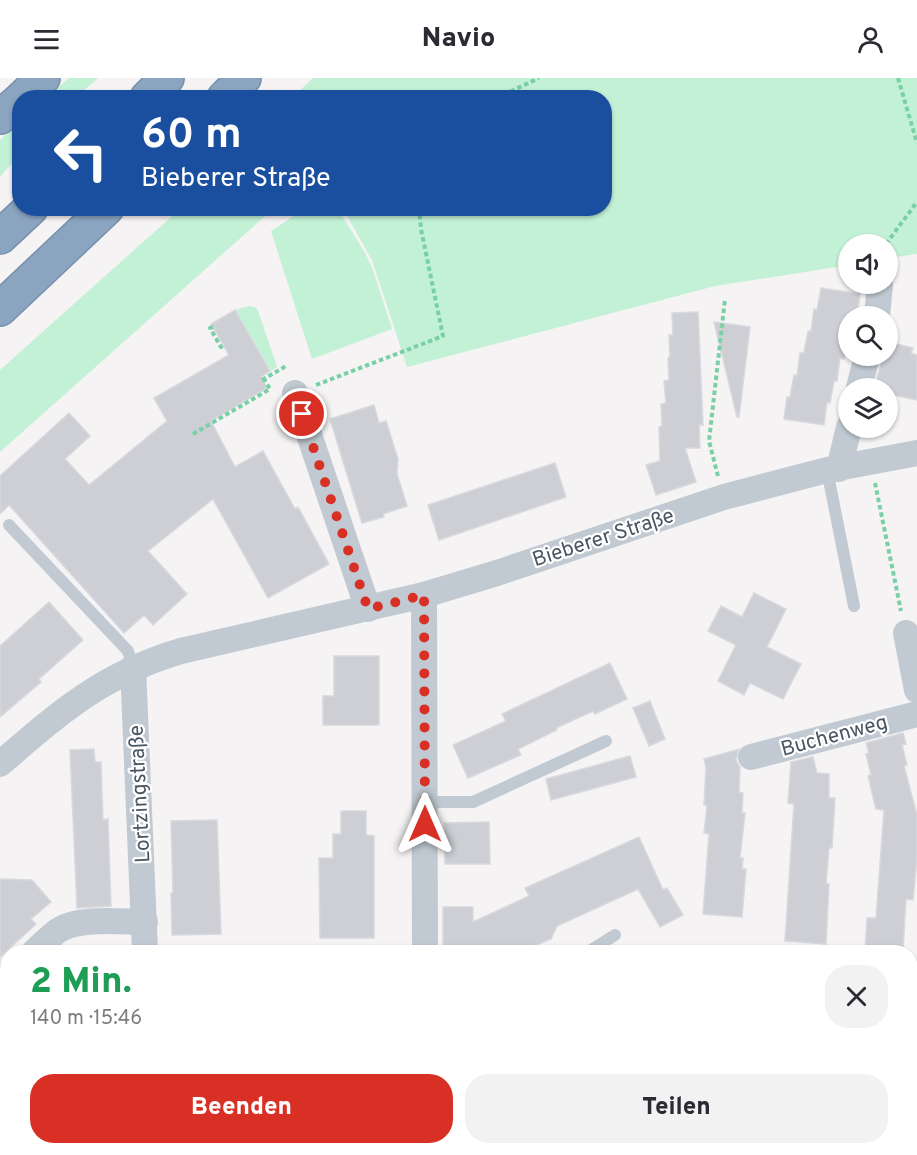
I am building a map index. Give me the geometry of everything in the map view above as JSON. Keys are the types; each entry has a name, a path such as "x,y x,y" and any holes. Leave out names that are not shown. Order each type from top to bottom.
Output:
{"highway":[{"path":"30,90 43,78"},
{"path":"155,90 167,78"},
{"path":"232,90 244,78"},
{"path":"0,117 12,107"},
{"path":"0,237 22,216"},
{"path":"0,309 99,216"}],"street":[{"path":"295,393 355,556 368,609"},
{"path":"833,470 845,438"},
{"name":"Bieberer Straße","path":"0,764 75,701 133,667 182,651 424,595 724,497 833,470 917,453"},
{"path":"424,595 425,945"},
{"path":"906,633 917,690"},
{"name":"Lortzingstraße","path":"133,667 144,945"},
{"name":"Buchenweg","path":"751,757 917,714"},
{"path":"42,945 60,930 72,925 145,922"}],"lane":[{"path":"833,470 854,606"},
{"path":"9,525 128,651 133,667"},
{"path":"425,802 474,802 606,741"},
{"path":"599,945 615,935"}],"path":[{"path":"513,90 539,78"},
{"path":"898,78 917,143"},
{"path":"893,234 917,202"},
{"path":"295,393 443,336 420,216"},
{"path":"724,497 709,441 725,299"},
{"path":"213,327 210,328 221,347 223,345"},
{"path":"193,434 270,389 263,379 286,366"},
{"path":"875,483 906,633"}],"green space":[{"path":"69,78 98,78 84,90 55,90"},
{"path":"313,78 917,78 917,254 898,257 898,234 838,234 838,267 715,286 407,367 372,260 347,216 612,216 612,90 300,90"},
{"path":"12,129 12,163 0,177 0,140"},
{"path":"172,216 265,216 0,452 0,370"},
{"path":"294,216 342,216 373,270 392,329 312,359 271,231"},
{"path":"249,306 255,307 258,311 277,367 271,371 235,310"}],"building":[{"path":"821,288 838,291 838,294 860,294 858,306 838,306 839,366 830,403 827,402 824,425 784,419 787,397 790,397 794,375 797,376 800,353 804,353 808,331 811,331 814,309 817,310"},
{"path":"235,310 270,371 261,377 267,388 211,421 235,467 263,451 295,509 298,507 329,564 268,598 213,499 148,551 187,594 153,625 144,615 124,633 9,505 0,514 0,476 69,413 90,436 65,459 89,485 167,421 154,398 229,355 211,324"},
{"path":"698,312 703,425 699,425 700,448 685,448 696,482 656,495 646,465 660,461 659,427 662,426 661,404 666,403 664,381 669,380 669,335 673,335 672,313"},
{"path":"714,322 750,327 739,417 737,417"},
{"path":"898,344 913,348 911,353 917,355 917,400 898,396 898,378 877,378 880,366 898,366"},
{"path":"374,405 379,423 386,421 398,459 397,474 407,506 383,514 384,517 362,523 330,419"},
{"path":"555,463 566,497 439,540 428,505"},
{"path":"754,593 786,609 767,647 801,664 783,699 750,683 744,695 718,681 736,645 708,631 721,606 742,617"},
{"path":"49,602 83,640 39,679 41,682 0,717 0,646"},
{"path":"334,656 379,656 379,725 323,725 323,696 334,696"},
{"path":"610,663 627,699 556,728 557,730 518,749 521,755 468,778 453,745 506,721 502,714"},
{"path":"650,701 665,739 649,746 633,708"},
{"path":"903,733 906,744 902,745 907,765 904,766 917,815 917,857 913,900 906,899 903,945 865,945 867,918 876,918 884,810 876,809 868,776 871,775 866,743"},
{"path":"94,749 95,762 101,762 103,820 108,819 111,906 77,908 70,750"},
{"path":"739,749 736,760 740,767 739,792 743,793 742,813 745,813 740,858 743,858 742,869 746,869 742,917 703,914 709,834 704,833 707,805 704,805 706,768 704,759"},
{"path":"630,756 636,777 551,800 546,779"},
{"path":"813,757 817,773 829,774 829,798 835,798 832,848 829,848 826,884 829,884 826,944 785,941 794,804 788,803 791,762"},
{"path":"341,811 366,811 366,835 374,836 374,938 320,938 319,858 333,858 333,834 341,834"},
{"path":"217,820 221,934 172,935 171,821"},
{"path":"489,822 490,864 445,864 444,823"},
{"path":"639,837 663,890 667,888 683,915 660,927 638,889 557,926 551,939 537,945 443,945 443,907 473,907 473,922 529,896 525,888"},
{"path":"0,879 32,880 51,902 31,919 36,924 13,945 0,945"}],"route":[{"path":"302,414 368,609 424,595 425,824"}]}
